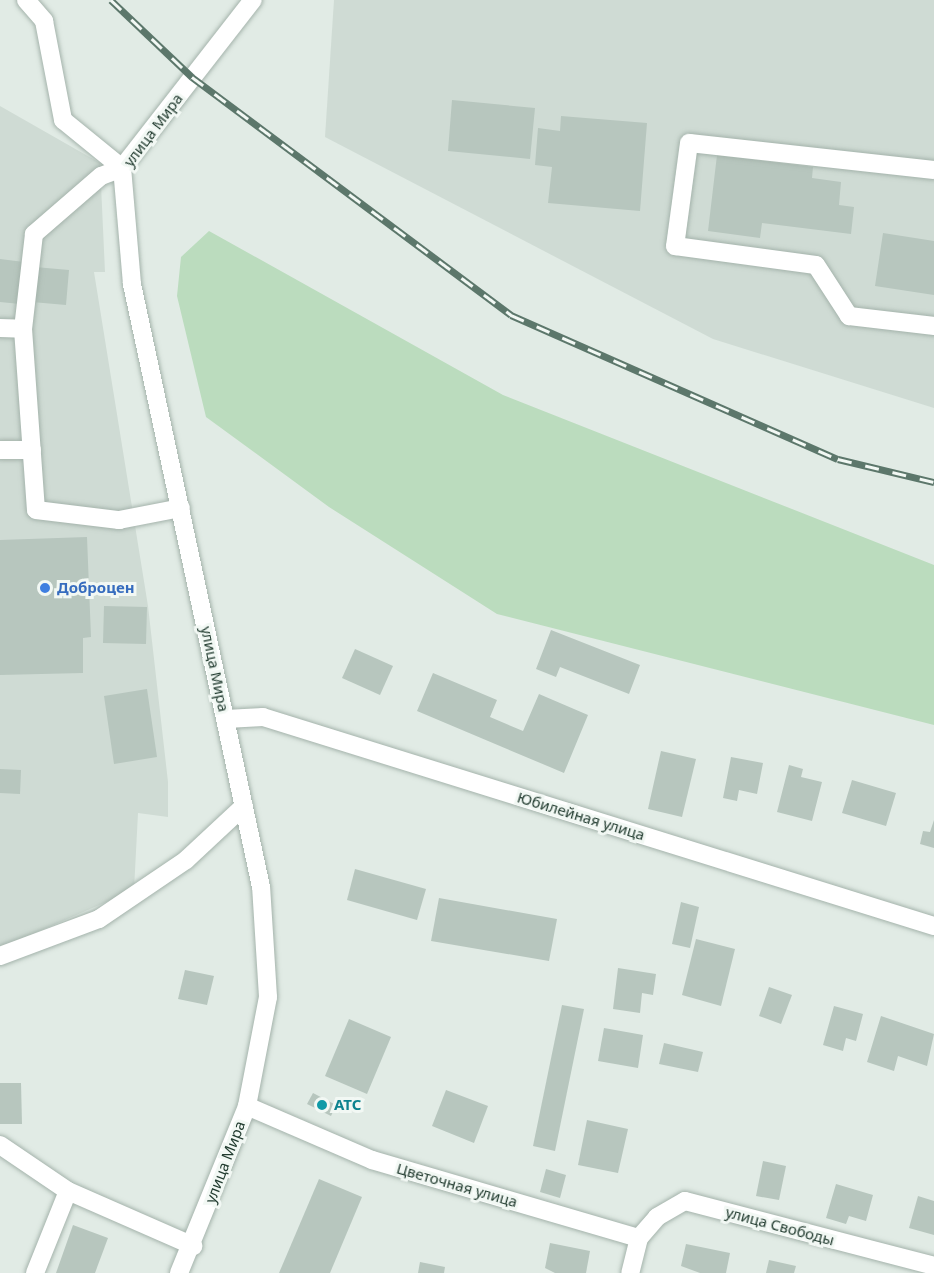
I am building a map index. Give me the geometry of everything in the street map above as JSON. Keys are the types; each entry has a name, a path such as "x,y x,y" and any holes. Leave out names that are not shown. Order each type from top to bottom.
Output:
{"street":[{"path":"26,0 44,21 63,120 122,168"},
{"name":"улица Мира","path":"179,1273 193,1246 247,1106 268,997 261,887 132,284 122,168 253,0"},
{"path":"934,170 688,143 675,246 816,266 849,316 934,326"},
{"path":"122,168 101,176 34,234 24,329 36,510 119,520 181,508"},
{"path":"0,328 24,329"},
{"path":"0,450 32,450"},
{"name":"Юбилейная улица","path":"226,719 263,717 934,926"},
{"path":"0,956 99,919 186,860 244,806"},
{"name":"Цветочная улица","path":"247,1106 372,1160 639,1238"},
{"path":"0,1144 68,1191 193,1246"},
{"path":"35,1273 68,1191"},
{"name":"улица Свободы","path":"639,1238 657,1217 685,1201 934,1266"},
{"path":"630,1273 639,1238"}],"shaded area":[{"path":"334,0 934,0 934,408 713,339 325,137"},
{"path":"0,106 100,163 105,272 94,272 148,606 168,782 168,817 138,813 134,890 0,948"}],"green space":[{"path":"209,231 503,395 934,565 934,725 497,614 329,507 206,417 177,296 181,257"}],"building":[{"path":"452,100 535,108 530,159 448,151"},
{"path":"561,116 647,123 640,211 548,203 552,167 535,165 538,128 560,131"},
{"path":"717,155 813,167 812,178 841,182 839,205 854,207 851,234 762,223 760,238 708,231"},
{"path":"883,233 934,241 934,295 875,286"},
{"path":"0,259 24,262 20,304 0,302"},
{"path":"35,267 69,270 66,305 32,302"},
{"name":"Доброцен","path":"87,537 91,637 83,638 83,673 0,675 0,540"},
{"path":"104,606 147,607 146,644 103,643"},
{"path":"551,630 640,665 629,694 560,667 556,677 536,669"},
{"path":"355,649 393,666 380,695 342,678"},
{"path":"433,673 497,700 490,717 523,731 539,694 588,715 564,773 417,711"},
{"path":"147,689 157,757 114,764 104,696"},
{"path":"661,751 696,759 682,817 648,809"},
{"path":"731,757 763,763 757,794 739,790 737,801 723,798"},
{"path":"789,765 803,769 801,777 822,782 812,821 777,812"},
{"path":"0,769 21,770 20,794 0,793"},
{"path":"852,780 896,793 886,826 842,813"},
{"path":"934,820 934,848 920,844 923,831 930,832"},
{"path":"355,869 426,889 417,920 347,900"},
{"path":"439,898 557,919 549,961 431,941"},
{"path":"681,902 699,907 690,948 672,944"},
{"path":"696,939 735,949 721,1006 682,995"},
{"path":"618,968 656,974 653,995 642,993 640,1013 613,1009"},
{"path":"185,970 214,976 207,1005 178,999"},
{"path":"769,987 792,995 781,1024 759,1016"},
{"path":"562,1005 584,1009 555,1151 533,1146"},
{"path":"834,1006 863,1014 856,1041 846,1038 843,1051 823,1045"},
{"path":"881,1016 934,1034 927,1066 898,1056 894,1071 867,1062"},
{"path":"349,1019 391,1037 367,1094 325,1076"},
{"path":"604,1028 643,1035 638,1068 598,1061"},
{"path":"664,1043 703,1052 698,1072 659,1064"},
{"path":"0,1083 21,1083 22,1124 0,1124"},
{"path":"446,1090 488,1106 474,1143 432,1126"},
{"name":"АТС","path":"313,1093 336,1105 331,1116 307,1104"},
{"path":"587,1120 628,1129 618,1173 578,1165"},
{"path":"763,1161 786,1166 779,1200 756,1196"},
{"path":"546,1169 566,1175 560,1198 540,1192"},
{"path":"319,1179 362,1197 330,1273 279,1273"},
{"path":"836,1184 873,1195 866,1221 849,1216 846,1224 826,1218"},
{"path":"918,1196 934,1201 934,1235 909,1228"},
{"path":"73,1225 108,1238 95,1273 56,1273"},
{"path":"550,1243 590,1251 586,1273 555,1273 545,1268"},
{"path":"686,1244 730,1253 726,1273 700,1273 681,1266"},
{"path":"769,1260 796,1266 794,1273 766,1273"},
{"path":"420,1262 445,1267 444,1273 418,1273"}],"railway":[{"path":"111,0 192,77 511,315 838,459 934,482"}],"place":[{"name":"Доброцен","path":"45,588"},
{"name":"АТС","path":"322,1105"}]}
